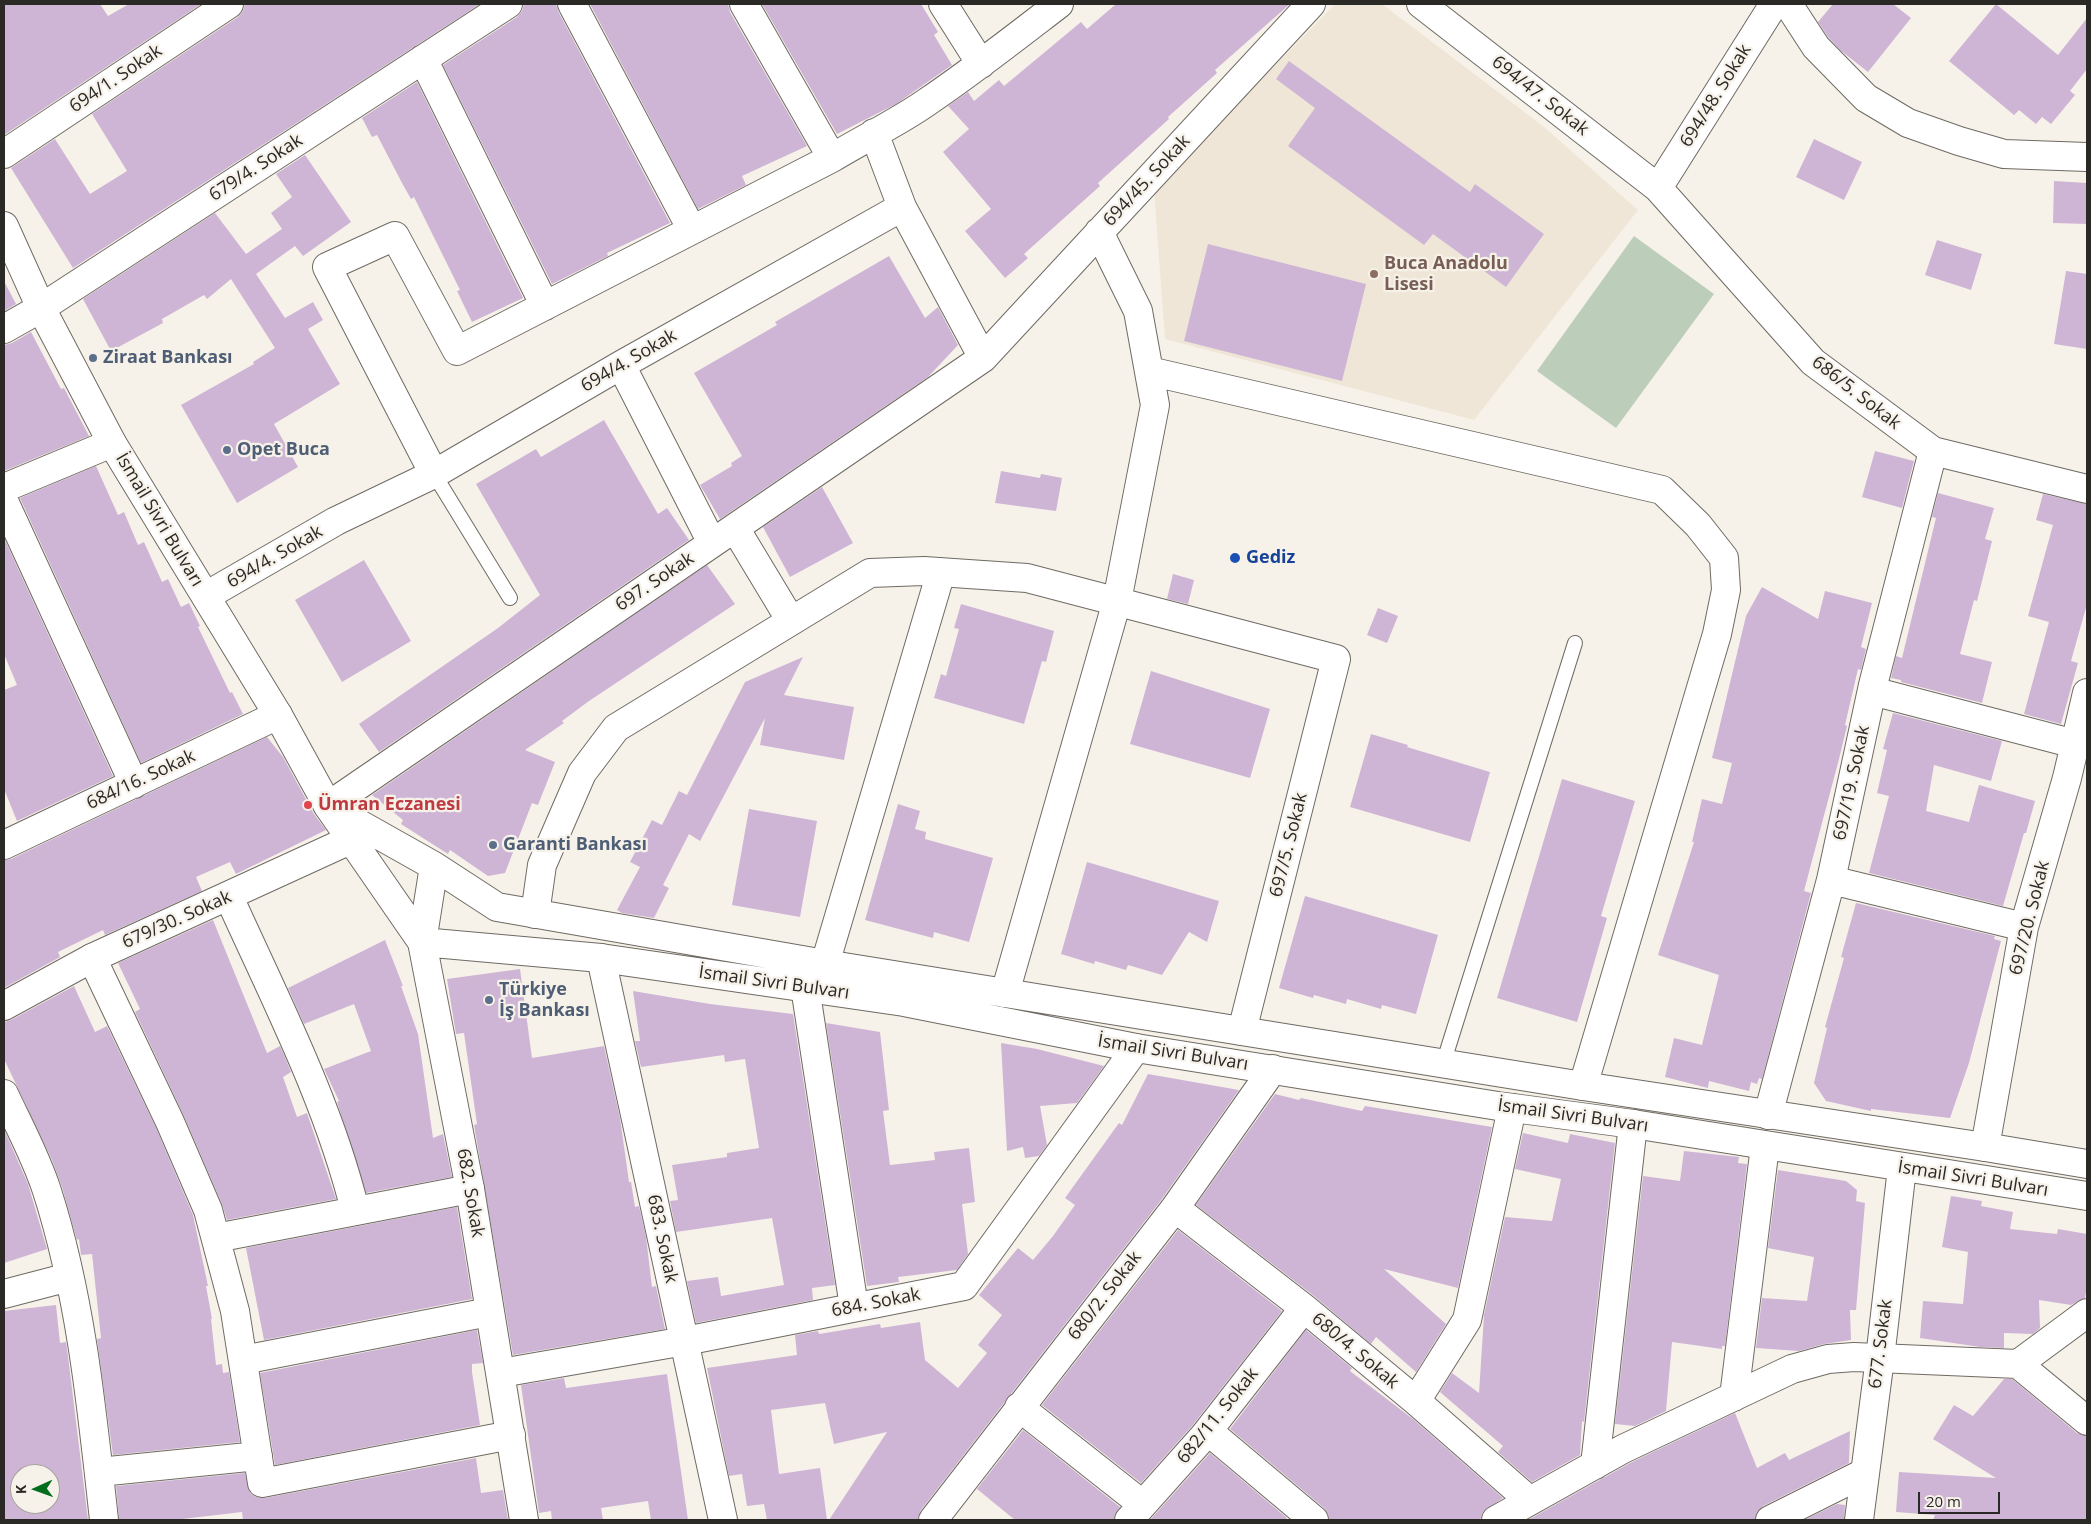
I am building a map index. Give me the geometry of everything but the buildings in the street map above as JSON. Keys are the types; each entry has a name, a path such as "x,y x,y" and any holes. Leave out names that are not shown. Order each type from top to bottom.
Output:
{"street":[{"name":"694/1. Sokak","path":"4,154 229,4"},
{"name":"679/4. Sokak","path":"4,330 41,308 508,4"},
{"path":"572,4 692,230"},
{"path":"744,4 832,158"},
{"path":"943,4 981,64"},
{"path":"434,474 326,267 395,236 457,351 832,158 926,103 981,64 1059,4"},
{"name":"694/45. Sokak","path":"983,358 1311,4"},
{"name":"694/47. Sokak","path":"1421,4 1658,188"},
{"name":"694/48. Sokak","path":"1658,188 1774,4"},
{"path":"1788,4 1816,47 1866,98 1908,123 2004,154 2087,156"},
{"path":"424,59 545,306"},
{"path":"874,133 902,208 983,358"},
{"name":"686/5. Sokak","path":"1658,188 1813,362 1933,451 2087,489"},
{"name":"694/4. Sokak","path":"206,596 336,521 434,474 621,365 902,208"},
{"name":"İsmail Sivri Bulvarı","path":"4,226 41,308 112,443 278,715 328,806 422,942 601,958 904,1002 1136,1048 2087,1196"},
{"path":"1005,993 1117,601 1155,405 1138,311 1099,232"},
{"name":"697. Sokak","path":"328,806 983,358"},
{"path":"621,365 712,544"},
{"path":"1149,371 1662,490 1698,524 1724,558 1726,590 1717,634 1583,1086"},
{"path":"4,488 112,443"},
{"name":"697/19. Sokak","path":"1768,1115 1832,880 1872,690 1933,451"},
{"path":"4,501 134,784"},
{"path":"735,528 791,621"},
{"path":"535,914 545,856 582,773 616,728 870,573 941,572 1027,578 1117,601"},
{"path":"824,964 941,572"},
{"name":"697/5. Sokak","path":"1117,601 1336,659 1242,1031"},
{"path":"1872,690 2078,760"},
{"name":"697/20. Sokak","path":"1985,1147 2024,928 2078,760 2087,692"},
{"name":"684/16. Sokak","path":"6,838 134,784 278,715"},
{"name":"İsmail Sivri Bulvarı","path":"328,806 434,866 498,907 824,964 1443,1064 2087,1164"},
{"name":"679/30. Sokak","path":"4,1006 92,958 229,897 352,839"},
{"name":"682. Sokak","path":"434,866 422,942 470,1189 524,1520"},
{"path":"1832,880 2024,928"},
{"path":"229,897 321,1102 344,1165 355,1210"},
{"path":"92,958 170,1122 208,1210 236,1311 262,1482 511,1435"},
{"name":"683. Sokak","path":"601,958 723,1520"},
{"path":"805,987 854,1307"},
{"name":"684. Sokak","path":"500,1373 684,1341 964,1286 1136,1048"},
{"name":"680/2. Sokak","path":"932,1520 1174,1208 1274,1069"},
{"path":"4,1094 30,1146 47,1191 69,1277 90,1392 104,1520"},
{"path":"1416,1401 1467,1320 1512,1108"},
{"path":"1594,1465 1633,1124"},
{"path":"1734,1397 1765,1146"},
{"name":"677. Sokak","path":"1859,1520 1902,1168"},
{"path":"216,1238 470,1189"},
{"name":"680/4. Sokak","path":"1174,1208 1304,1308 1416,1401 1530,1501"},
{"path":"4,1294 69,1277"},
{"name":"682/11. Sokak","path":"1135,1512 1208,1431 1304,1308"},
{"path":"243,1360 489,1312"},
{"path":"2018,1364 2087,1313"},
{"path":"1496,1520 1623,1449 1792,1369 1810,1363 1854,1357 2018,1364 2087,1421"},
{"path":"1019,1407 1135,1512"},
{"path":"1208,1431 1314,1520"},
{"path":"99,1472 258,1456"},
{"path":"1770,1520 1864,1473"}],"lane":[{"path":"434,474 510,598"},
{"path":"1443,1064 1574,643"}],"shaded area":[{"name":"Buca Anadolu Lisesi","path":"1335,4 1382,4 1543,126 1638,210 1474,420 1165,339 1154,190"}],"green space":[{"path":"1634,236 1714,294 1616,428 1537,371"}],"place":[{"name":"Buca Anadolu Lisesi","path":"1374,274"},
{"name":"Ziraat Bankası","path":"93,358"},
{"name":"Opet Buca","path":"227,450"},
{"name":"Gediz","path":"1235,558"},
{"name":"Ümran Eczanesi","path":"308,805"},
{"name":"Garanti Bankası","path":"493,845"},
{"name":"Türkiye İş Bankası","path":"489,1000"}]}
